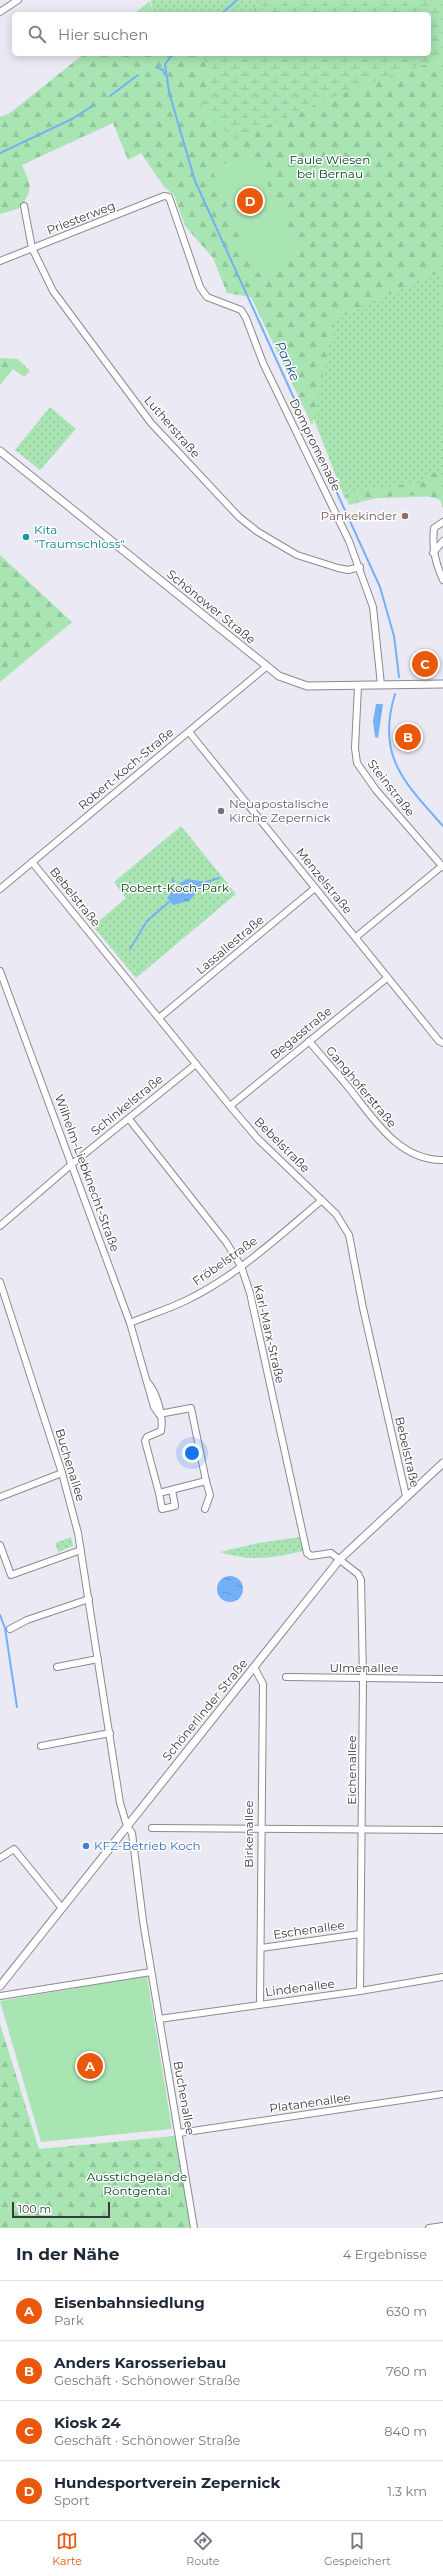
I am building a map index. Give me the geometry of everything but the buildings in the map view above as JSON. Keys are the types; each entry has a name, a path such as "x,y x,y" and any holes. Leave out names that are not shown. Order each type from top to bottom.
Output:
{"street":[{"path":"0,12 18,0"},
{"name":"Priesterweg","path":"0,261 164,196 169,197"},
{"name":"Dompromenade","path":"169,197 200,287 207,297 241,310 246,318 263,363 360,567 373,607 381,685"},
{"name":"Lutherstraße","path":"24,206 32,248 53,291 151,423 239,517 272,541 297,555 338,568 348,570 360,567"},
{"name":"Schönower Straße","path":"0,451 279,676 307,686 443,684"},
{"path":"443,522 434,528 433,553 443,580"},
{"path":"433,553 443,541"},
{"name":"Robert-Koch-Straße","path":"0,889 266,667"},
{"name":"Steinstraße","path":"358,686 355,748 357,763 376,790 443,867"},
{"name":"Menzelstraße","path":"189,732 356,937 387,978 439,1041 443,1043"},
{"name":"Bebelstraße","path":"32,862 258,1139 336,1214 349,1235 363,1308 406,1496"},
{"path":"356,937 443,867"},
{"name":"Lassallestraße","path":"159,1018 315,888"},
{"name":"Wilhelm-Liebknecht-Straße","path":"0,971 130,1323 147,1383 156,1394 161,1431 147,1438 145,1441 162,1509 175,1506 172,1490"},
{"name":"Begasstraße","path":"230,1106 387,978"},
{"name":"Ganghoferstraße","path":"309,1041 387,1135 417,1156 426,1159 443,1160"},
{"name":"Schinkelstraße","path":"0,1226 72,1164 196,1064"},
{"name":"Karl-Marx-Straße","path":"129,1119 226,1242 241,1266 250,1293 307,1553 311,1556 331,1553 340,1559"},
{"name":"Fröbelstraße","path":"130,1323 187,1300 241,1266 322,1200"},
{"name":"Buchenallee","path":"0,1282 62,1473 81,1550 120,1803 127,1826 132,1833 151,1972 194,2228"},
{"path":"159,1414 191,1408 210,1495 205,1509"},
{"name":"Schönerlinder Straße","path":"0,1986 61,1907 340,1559 443,1463"},
{"path":"0,1496 62,1473"},
{"path":"159,1493 206,1481"},
{"path":"0,1545 11,1574 81,1550"},
{"name":"Eichenallee","path":"340,1559 358,1574 361,1580 363,1679 360,1991"},
{"path":"10,1628 27,1620 88,1599"},
{"path":"57,1666 98,1659"},
{"name":"Birkenallee","path":"254,1667 263,1684 260,1828 260,2004"},
{"name":"Ulmenallee","path":"286,1677 443,1679"},
{"path":"41,1746 110,1733"},
{"path":"152,1828 443,1830"},
{"path":"0,1858 14,1849 61,1907"},
{"name":"Eschenallee","path":"261,1948 360,1934"},
{"path":"0,1996 151,1972"},
{"name":"Lindenallee","path":"159,2019 360,1991 443,1977"},
{"name":"Platanenallee","path":"179,2133 443,2094"},
{"path":"429,2228 443,2226"}],"green space":[{"path":"151,0 443,0 443,496 345,499 288,353 428,56 431,56 431,12 153,12"},
{"path":"266,0 443,0 443,59 358,87 235,139 200,108 211,82 204,56 431,56 431,12 250,12"},
{"name":"Faule Wiesen bei Bernau","path":"418,0 443,19 443,434 439,433 441,271 335,318 312,425 251,297 227,293 213,258 185,226 174,195 164,187 141,153 128,160 113,123 22,165 30,187 27,196 20,208 0,214 0,117 10,113 81,56 431,56 431,12 427,12"},
{"path":"150,1 153,12 136,12"},
{"path":"254,156 301,254 255,274 211,167"},
{"path":"0,358 18,359 30,371 24,377 13,369 0,385"},
{"path":"50,407 76,429 40,470 15,450"},
{"path":"434,472 443,475 443,508 440,500 431,497 408,495 370,500 349,505 345,495 364,490 422,482"},
{"path":"0,555 72,622 0,682"},
{"name":"Robert-Koch-Park","path":"181,826 236,894 136,978 93,926 126,898 114,882"},
{"path":"71,1537 73,1546 58,1552 55,1543"},
{"path":"300,1537 303,1551 281,1556 252,1558 220,1552 258,1543"},
{"path":"147,1976 172,2129 41,2142 0,2001"},
{"name":"Ausstichgelände Röntgental","path":"0,2024 39,2149 176,2136 191,2228 0,2228"}],"water":[{"path":"376,704 383,704 378,738 375,737 373,721"},
{"path":"172,877 177,885 187,879 206,882 189,901 173,905 167,898 176,886 172,882"},
{"path":"230,1576 240,1579 243,1589 240,1599 230,1602 220,1599 217,1589 220,1579"}],"waterway":[{"name":"Panke","path":"223,12 237,0"},
{"name":"Panke","path":"171,56 165,64 169,92 195,181 380,587 394,636 399,677"},
{"name":"Panke","path":"156,67 163,70 165,75"},
{"path":"110,96 138,75"},
{"path":"0,153 72,119 94,105"},
{"name":"Panke","path":"395,694 390,716 389,735 397,767 416,796 443,826"},
{"path":"206,882 219,878"},
{"path":"130,949 147,921 169,902"},
{"path":"0,1615 5,1628 17,1707"}],"place":[{"name":"Hundesportverein Zepernick","path":"250,201"},
{"name":"Pankekinder","path":"405,516"},
{"name":"Kita \"Traumschloss\"","path":"26,537"},
{"name":"Kiosk 24","path":"425,664"},
{"name":"Anders Karosseriebau","path":"408,737"},
{"name":"Neuapostalische Kirche Zepernick","path":"221,811"},
{"name":"KFZ-Betrieb Koch","path":"86,1846"},
{"name":"Eisenbahnsiedlung","path":"90,2066"}]}
